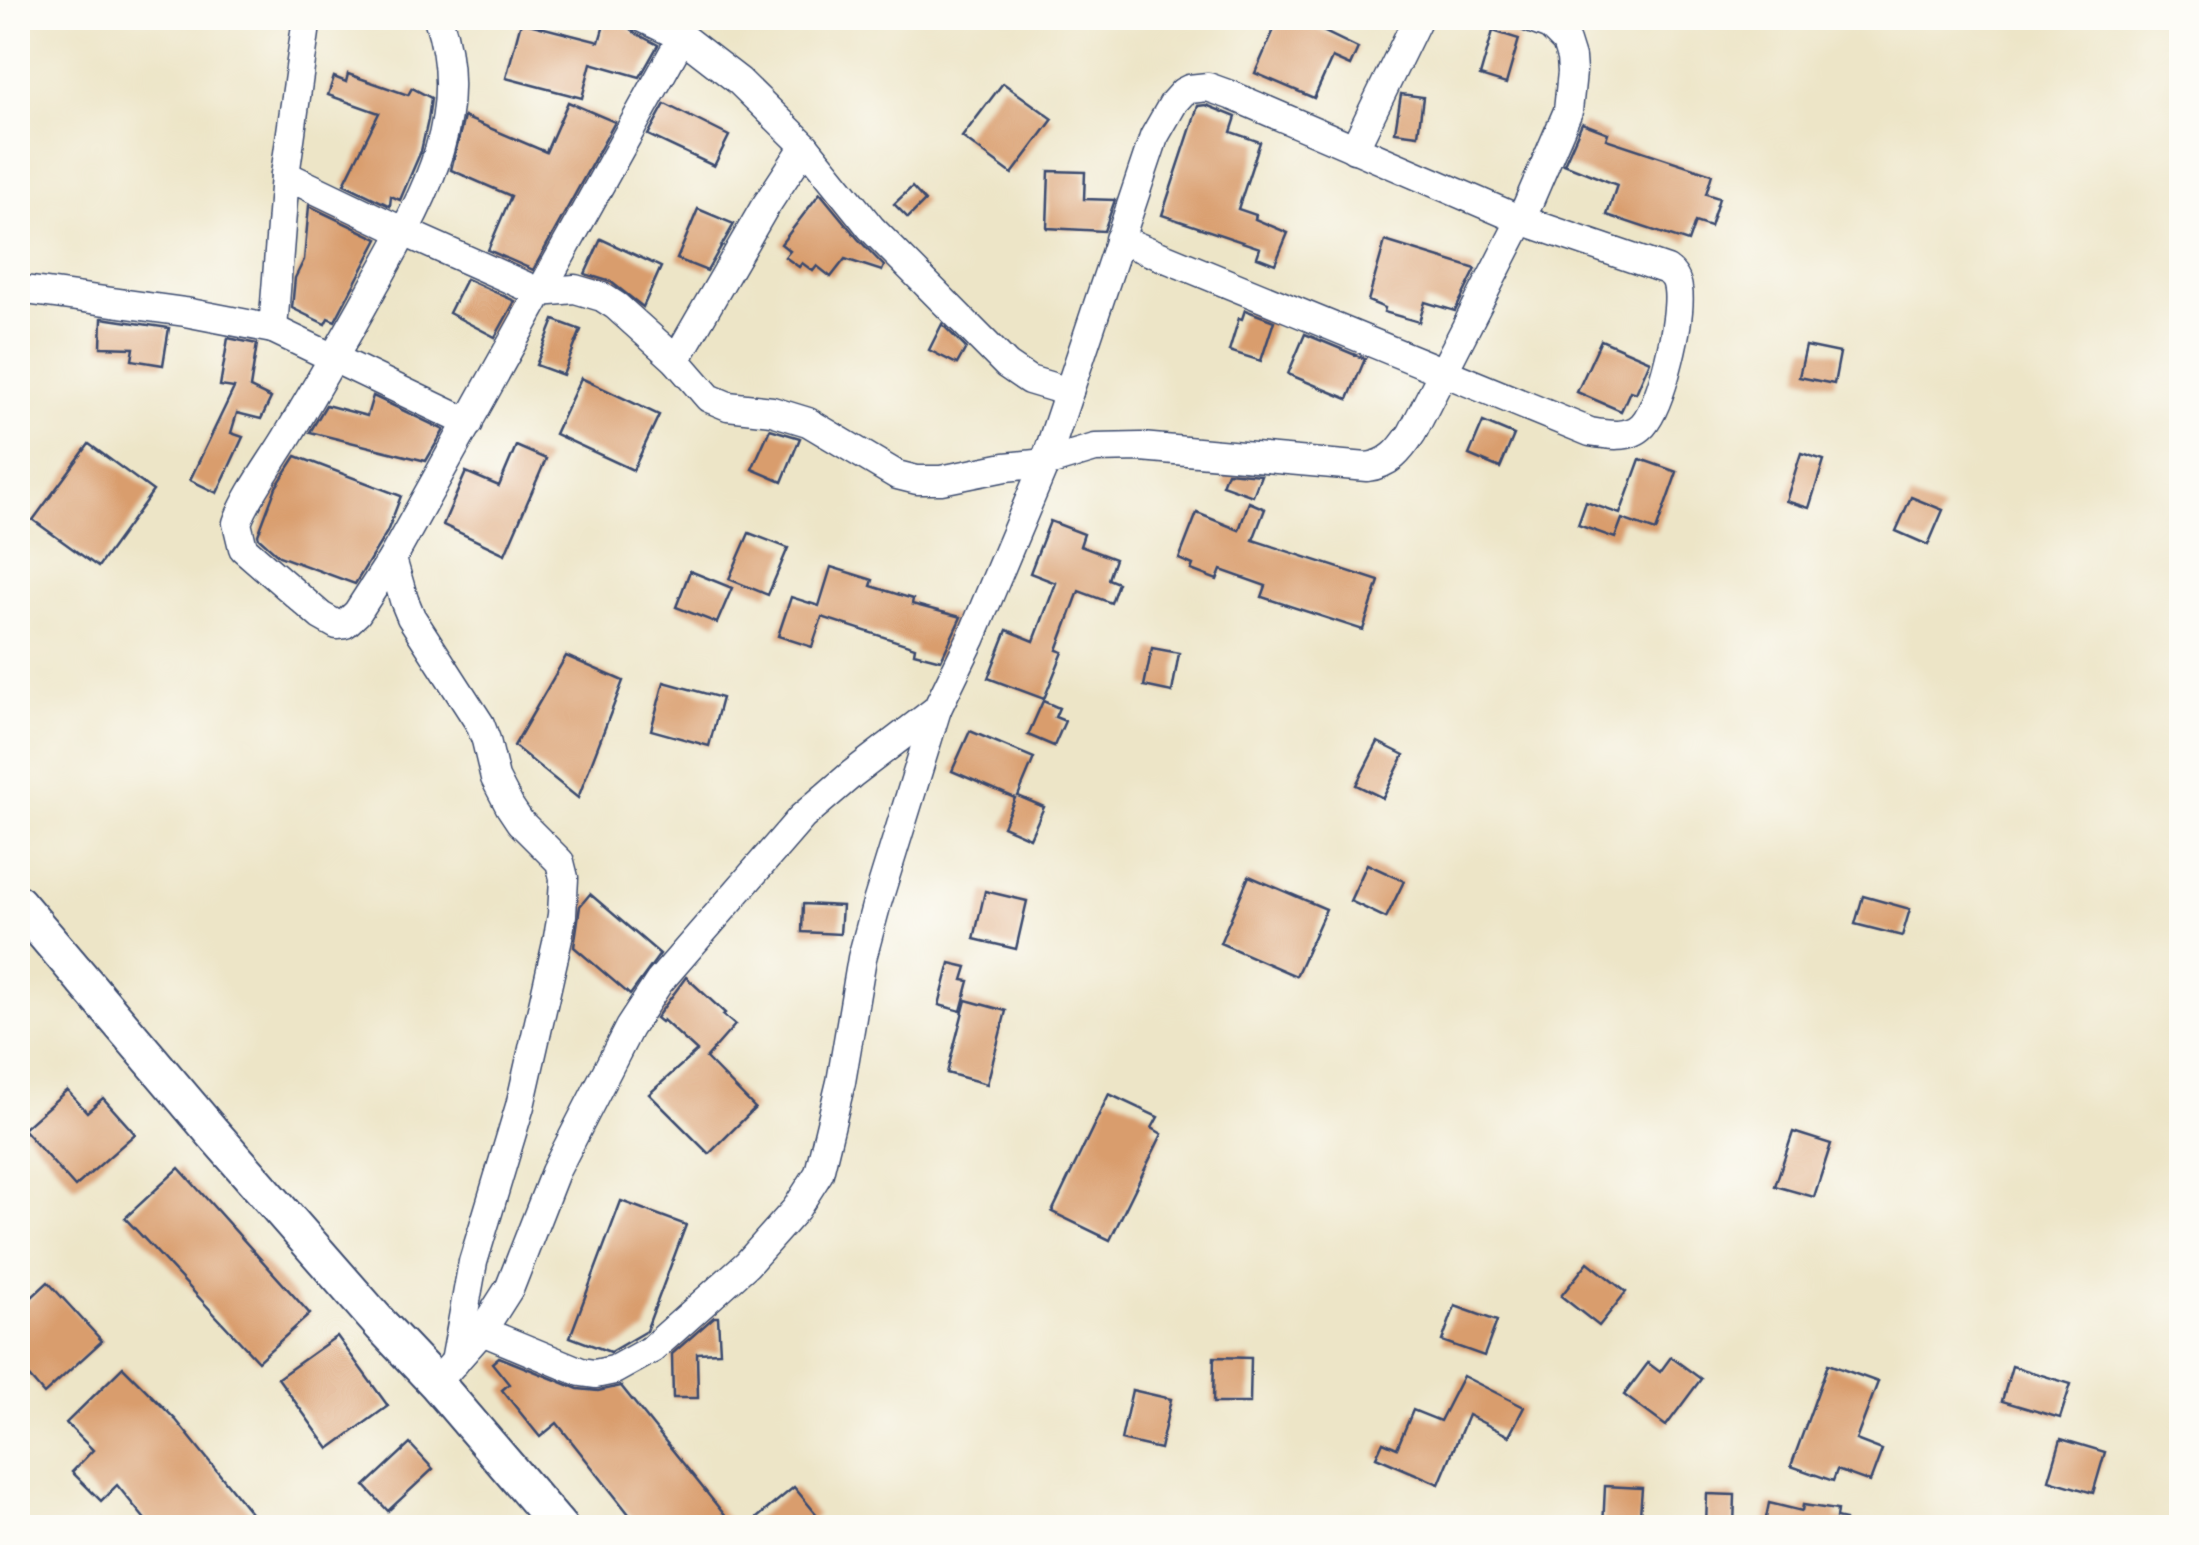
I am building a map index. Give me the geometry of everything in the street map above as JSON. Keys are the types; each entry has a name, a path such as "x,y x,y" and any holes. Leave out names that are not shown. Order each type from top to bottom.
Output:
{"main road":[{"path":"18,902 381,1325 445,1373 560,1528"}],"street":[{"path":"273,329 285,175 307,18"},
{"path":"438,18 450,65 447,119 434,168 404,232 334,359 238,517 242,548 336,625 344,624 356,613 392,560 682,37"},
{"path":"642,18 682,37 739,81 806,146 872,228 1007,365 1029,380 1069,392"},
{"path":"1354,149 1418,18"},
{"path":"285,175 539,292 575,289 602,297 676,360 701,390 717,402 787,414 808,422 897,475 942,480 1045,462 1095,448 1124,446 1349,467 1378,466 1399,453 1412,433 1520,220 1568,110 1571,58 1566,42 1550,26 1529,18"},
{"path":"482,1331 581,1372 614,1370 652,1349 747,1264 796,1209 819,1173 841,1082 862,958 937,709 1045,462 1119,239 1154,138 1182,92 1208,87 1233,96 1520,220 1662,268 1673,274 1678,288 1670,355 1655,406 1642,426 1632,432 1606,434 1580,428 1119,239"},
{"path":"676,360 763,210 806,146"},
{"path":"18,289 185,312 273,329 468,422"},
{"path":"392,560 411,617 483,731 500,790 520,822 560,862 564,878 557,943 520,1106 473,1262 445,1373"},
{"path":"445,1373 482,1331 510,1288 555,1172 630,1028 659,982 802,817 937,709"}],"building":[{"path":"606,18 626,18 635,33 658,45 640,77 591,63 582,98 506,78 521,22 599,42"},
{"path":"1279,18 1306,18 1304,22 1358,48 1350,66 1332,58 1314,98 1255,73"},
{"path":"1493,31 1519,39 1506,84 1480,76"},
{"path":"348,74 408,95 412,88 431,98 421,151 400,200 391,196 390,206 344,184 379,113 328,95 334,77 346,82"},
{"path":"1003,83 1053,119 1012,174 962,137"},
{"path":"1401,94 1423,97 1418,135 1395,132"},
{"path":"568,102 615,122 533,270 488,250 511,196 451,170 464,117 546,152"},
{"path":"665,104 729,136 714,166 648,135"},
{"path":"1206,105 1236,117 1231,132 1260,142 1238,209 1288,233 1275,264 1257,257 1260,248 1162,215 1198,106"},
{"path":"1582,123 1608,133 1606,139 1712,174 1706,194 1719,198 1710,227 1695,222 1688,242 1607,215 1617,185 1564,164"},
{"path":"1049,171 1085,172 1084,199 1115,200 1104,231 1047,228"},
{"path":"912,187 925,201 908,218 894,204"},
{"path":"820,193 884,266 882,271 845,259 831,277 817,266 813,271 785,257 790,251 781,244"},
{"path":"309,206 378,239 335,321 328,318 325,324 292,308 295,278 304,260"},
{"path":"698,209 734,224 707,271 677,259"},
{"path":"601,239 661,267 643,307 611,282 585,274"},
{"path":"1385,241 1476,269 1455,311 1425,302 1419,322 1384,312 1385,308 1368,301"},
{"path":"466,279 515,301 495,337 449,313"},
{"path":"1245,310 1274,321 1261,361 1229,351"},
{"path":"102,318 169,328 163,365 132,360 134,348 101,347"},
{"path":"554,320 581,330 563,375 536,365"},
{"path":"942,324 966,348 957,364 929,350"},
{"path":"1305,334 1365,359 1348,399 1288,374"},
{"path":"228,338 257,344 250,388 271,398 261,419 237,413 231,433 243,437 217,493 190,480 234,388 220,386"},
{"path":"1601,340 1650,361 1636,393 1630,391 1621,411 1577,392"},
{"path":"1806,346 1840,353 1834,384 1799,377"},
{"path":"581,378 659,415 633,470 555,434"},
{"path":"373,396 444,430 426,461 310,432 326,405 367,416"},
{"path":"1483,422 1514,435 1500,468 1469,455"},
{"path":"770,429 800,438 782,482 752,469"},
{"path":"89,444 153,491 98,567 33,520"},
{"path":"516,446 546,459 505,554 443,525 466,472 499,486"},
{"path":"1801,453 1824,460 1809,508 1786,501"},
{"path":"296,456 401,496 387,532 355,584 279,556 259,538 276,487"},
{"path":"1640,459 1677,472 1656,531 1622,519 1615,538 1578,525 1586,502 1620,514"},
{"path":"1227,472 1261,475 1253,496 1222,485"},
{"path":"1911,497 1943,510 1928,545 1896,531"},
{"path":"1249,502 1265,509 1253,540 1379,581 1363,630 1262,597 1266,586 1221,570 1217,580 1191,570 1193,565 1179,559 1197,513 1239,530"},
{"path":"1050,521 1084,534 1080,546 1115,559 1108,579 1118,583 1111,603 1079,591 1057,650 1063,652 1044,699 988,678 1007,630 1034,641 1056,583 1030,573"},
{"path":"749,533 788,548 768,595 729,579"},
{"path":"831,567 873,580 871,586 913,599 912,604 961,617 941,660 914,653 915,647 822,617 812,647 778,636 791,597 819,606"},
{"path":"690,571 732,588 717,623 676,607"},
{"path":"1152,648 1179,653 1172,692 1144,686"},
{"path":"566,656 623,681 578,798 514,746"},
{"path":"664,682 722,698 709,746 651,730"},
{"path":"1043,701 1059,708 1055,717 1065,721 1054,746 1028,735"},
{"path":"970,731 1034,758 1018,796 1044,807 1030,838 1003,826 1015,798 952,771"},
{"path":"1378,742 1404,755 1383,798 1356,785"},
{"path":"1367,864 1404,881 1386,918 1350,901"},
{"path":"1249,876 1326,909 1296,976 1220,943"},
{"path":"985,891 1027,901 1016,949 974,939"},
{"path":"590,894 660,954 630,995 574,947 580,906"},
{"path":"1863,896 1910,909 1902,936 1855,924"},
{"path":"803,904 842,906 840,934 802,932"},
{"path":"950,963 967,967 963,980 969,981 961,1011 939,1005"},
{"path":"686,977 735,1025 706,1058 755,1108 709,1154 649,1094 697,1051 656,1018"},
{"path":"966,1000 1006,1011 987,1084 947,1073"},
{"path":"67,1090 87,1112 103,1098 135,1134 75,1187 23,1129"},
{"path":"1109,1094 1158,1117 1152,1128 1162,1134 1110,1240 1052,1212"},
{"path":"1793,1132 1831,1144 1814,1197 1775,1186"},
{"path":"179,1168 310,1314 258,1361 125,1218"},
{"path":"621,1201 686,1225 646,1331 610,1352 570,1337"},
{"path":"1588,1262 1626,1292 1599,1326 1561,1296"},
{"path":"48,1282 102,1341 44,1394 18,1364 18,1310"},
{"path":"1455,1306 1497,1321 1484,1356 1442,1341"},
{"path":"718,1317 720,1352 697,1353 698,1398 673,1398 672,1354"},
{"path":"337,1336 388,1406 329,1449 278,1378"},
{"path":"499,1357 578,1389 598,1391 621,1386 735,1528 640,1528 557,1423 540,1437 502,1390 509,1384 492,1363"},
{"path":"1214,1357 1251,1358 1250,1403 1213,1403"},
{"path":"1671,1357 1701,1379 1666,1426 1624,1395 1648,1363 1660,1372"},
{"path":"1828,1364 1878,1382 1856,1440 1882,1450 1870,1482 1837,1470 1833,1481 1791,1466"},
{"path":"2012,1366 2071,1384 2060,1418 2002,1401"},
{"path":"123,1367 176,1420 263,1528 152,1528 117,1485 101,1501 72,1472 93,1450 66,1423"},
{"path":"1463,1376 1524,1407 1509,1436 1468,1415 1439,1484 1376,1457 1383,1442 1397,1448 1413,1410 1440,1421"},
{"path":"1132,1390 1171,1399 1160,1449 1121,1440"},
{"path":"2061,1439 2105,1452 2093,1493 2049,1480"},
{"path":"410,1444 433,1469 388,1511 365,1486"},
{"path":"1605,1486 1642,1488 1639,1528 1603,1528"},
{"path":"794,1487 817,1515 803,1528 745,1528"},
{"path":"1707,1494 1735,1495 1734,1528 1706,1528"},
{"path":"1769,1503 1802,1511 1803,1505 1837,1510 1836,1518 1845,1520 1844,1528 1764,1528"}],"railway":[{"path":"18,1505 40,1528"}]}
